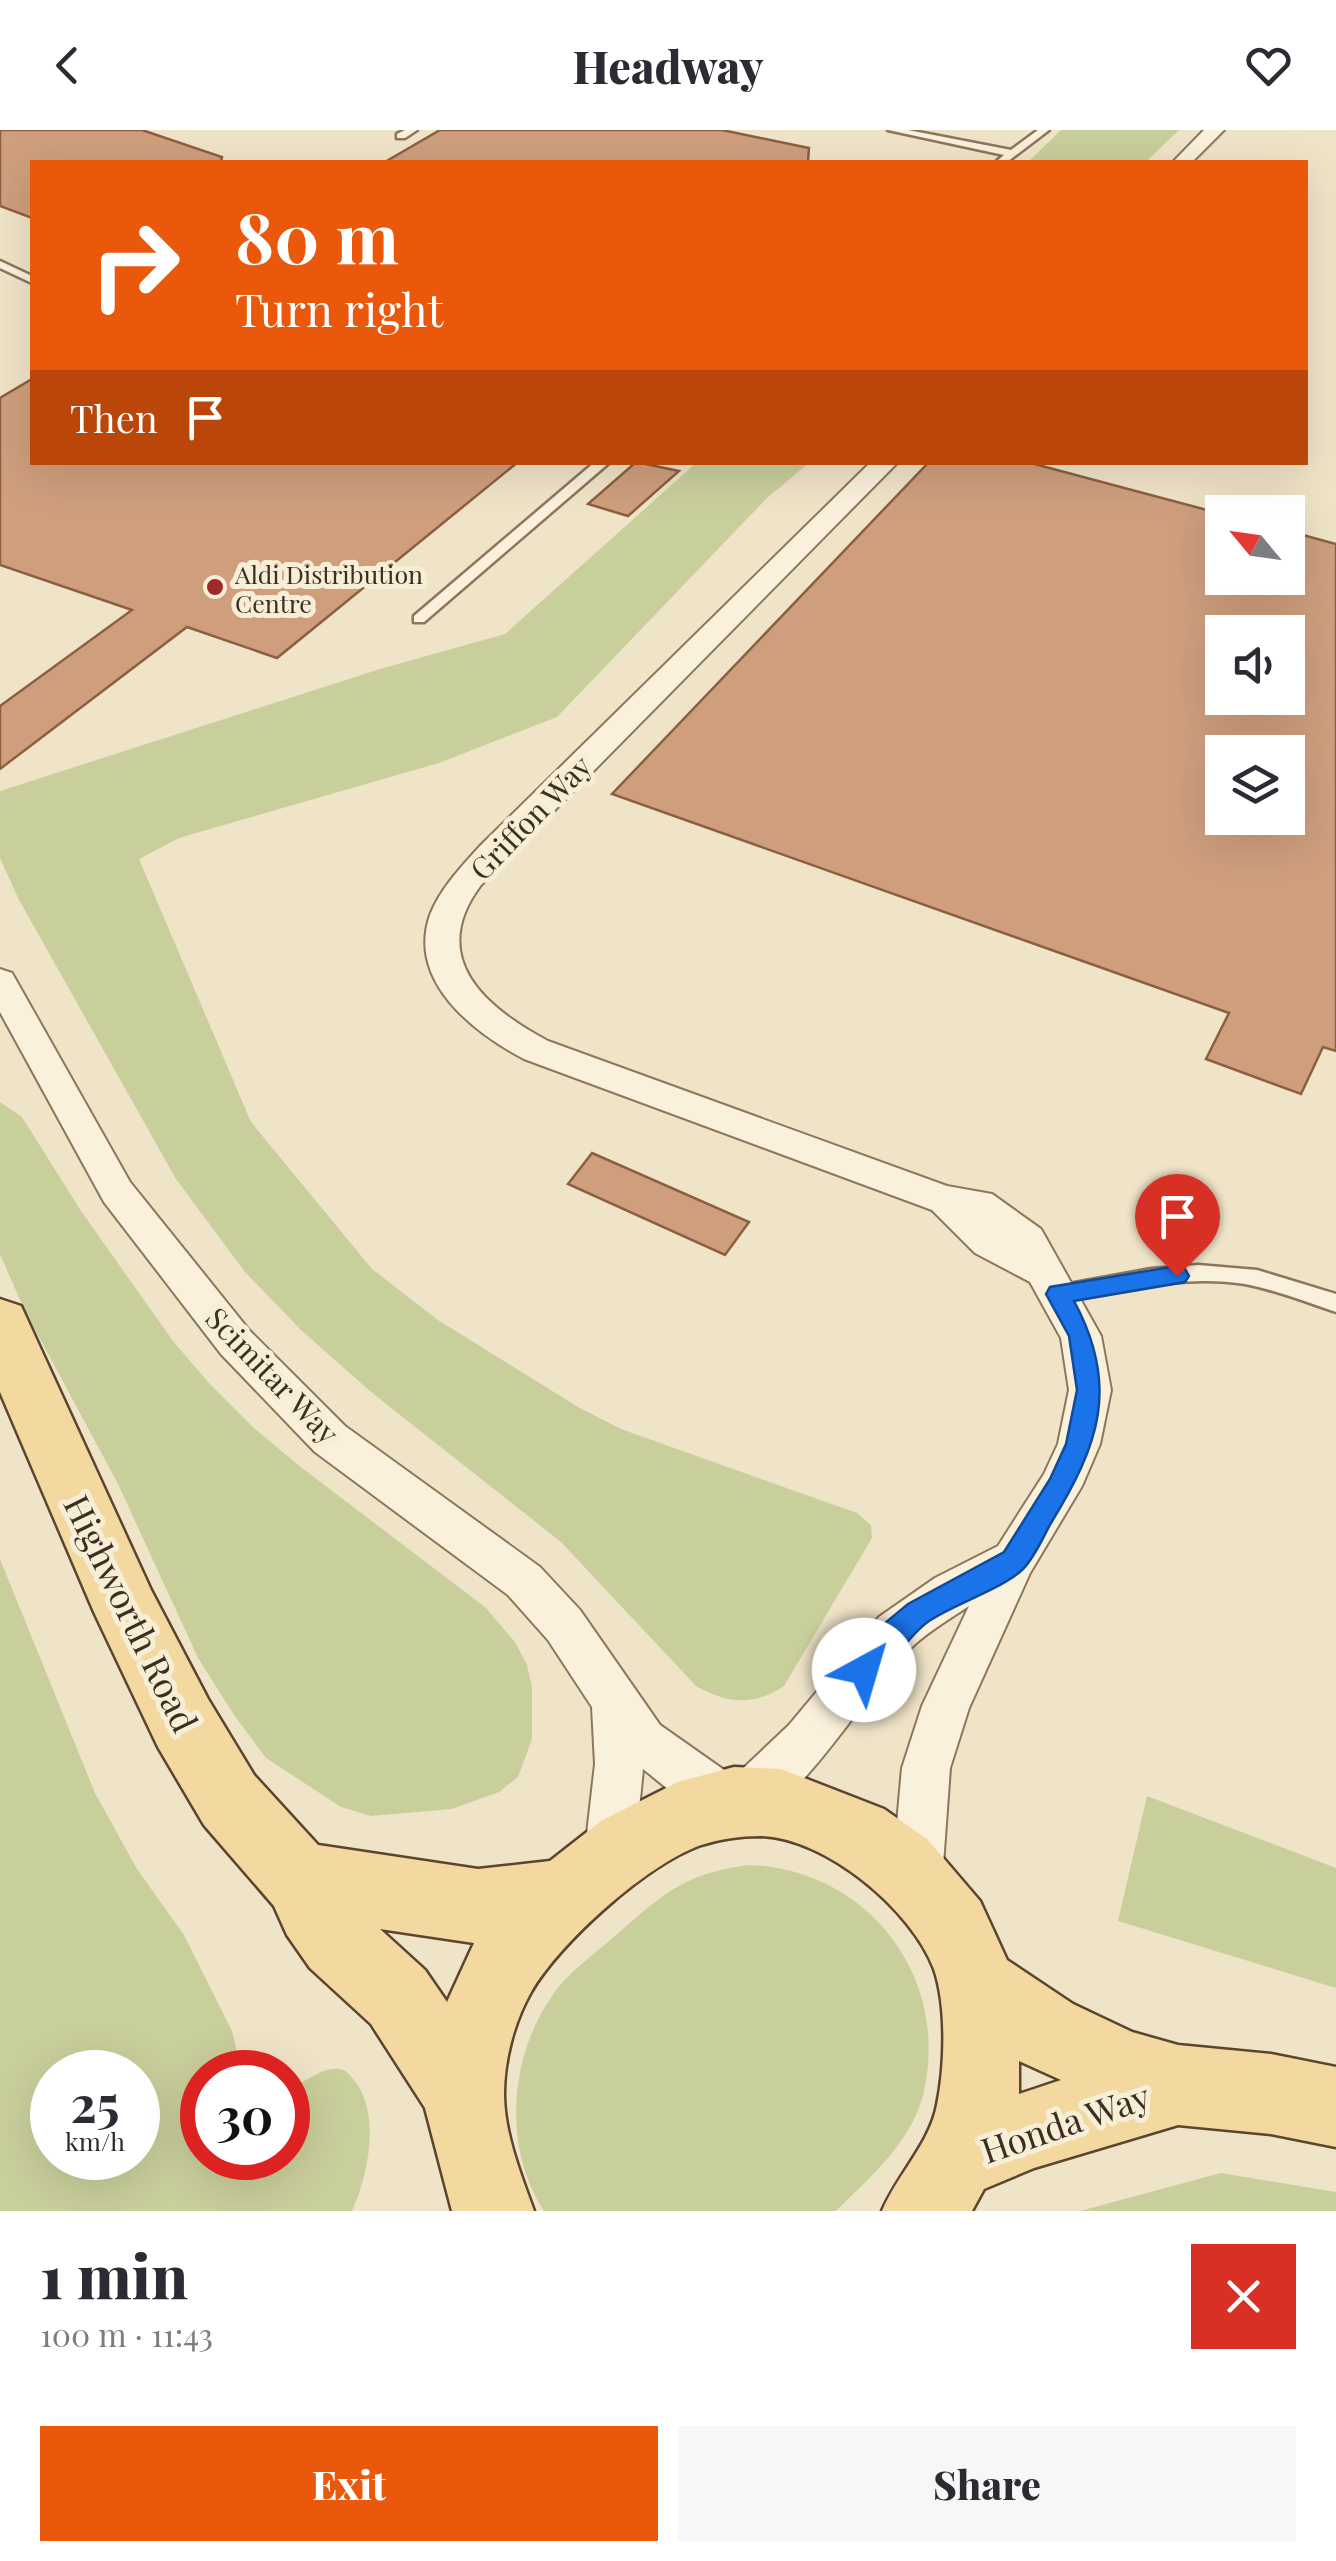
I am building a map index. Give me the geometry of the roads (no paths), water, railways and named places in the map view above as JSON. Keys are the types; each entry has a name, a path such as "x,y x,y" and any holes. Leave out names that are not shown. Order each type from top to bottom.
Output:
{"main road":[{"name":"Highworth Road","path":"0,1323 120,1595 183,1723 229,1800 300,1880 313,1909 337,1940 398,1997 464,2097"},
{"path":"482,2203 464,2097 471,2047 505,1964 530,1931 588,1878 651,1830 686,1814 767,1801 849,1829 887,1852 917,1879 959,1942 976,1986 980,2062 976,2110 938,2186"},
{"path":"300,1880 360,1886 466,1905 509,1904 588,1878"},
{"name":"Honda Way","path":"976,1986 1045,2032 1087,2054 1178,2085 1271,2094 1336,2107"},
{"name":"Honda Way","path":"938,2186 1034,2128 1178,2085"}],"street":[{"path":"1184,160 1215,130"},
{"name":"Griffon Way","path":"883,465 490,853 454,900 444,924 443,945 457,987 486,1022 504,1034 625,1085 945,1200 962,1222 1009,1259 1050,1282"},
{"name":"Scimitar Way","path":"0,981 118,1192 223,1328 303,1415 330,1438 524,1581 564,1625 616,1707 659,1755 736,1803"},
{"path":"917,1879 920,1814 936,1736 1014,1560 1060,1486 1088,1414 1088,1361 1081,1336 1050,1282"},
{"path":"736,1803 806,1741 894,1632 918,1612 1014,1560"},
{"name":"Scimitar Way","path":"588,1878 619,1764 616,1707"}],"lane":[{"path":"894,130 1012,153"},
{"path":"1003,160 1044,130"},
{"path":"0,264 30,279"},
{"path":"419,619 600,465"},
{"path":"1050,1282 1200,1274 1244,1276 1336,1303"}],"place":[{"name":"Aldi Distribution Centre","path":"215,587"}]}
